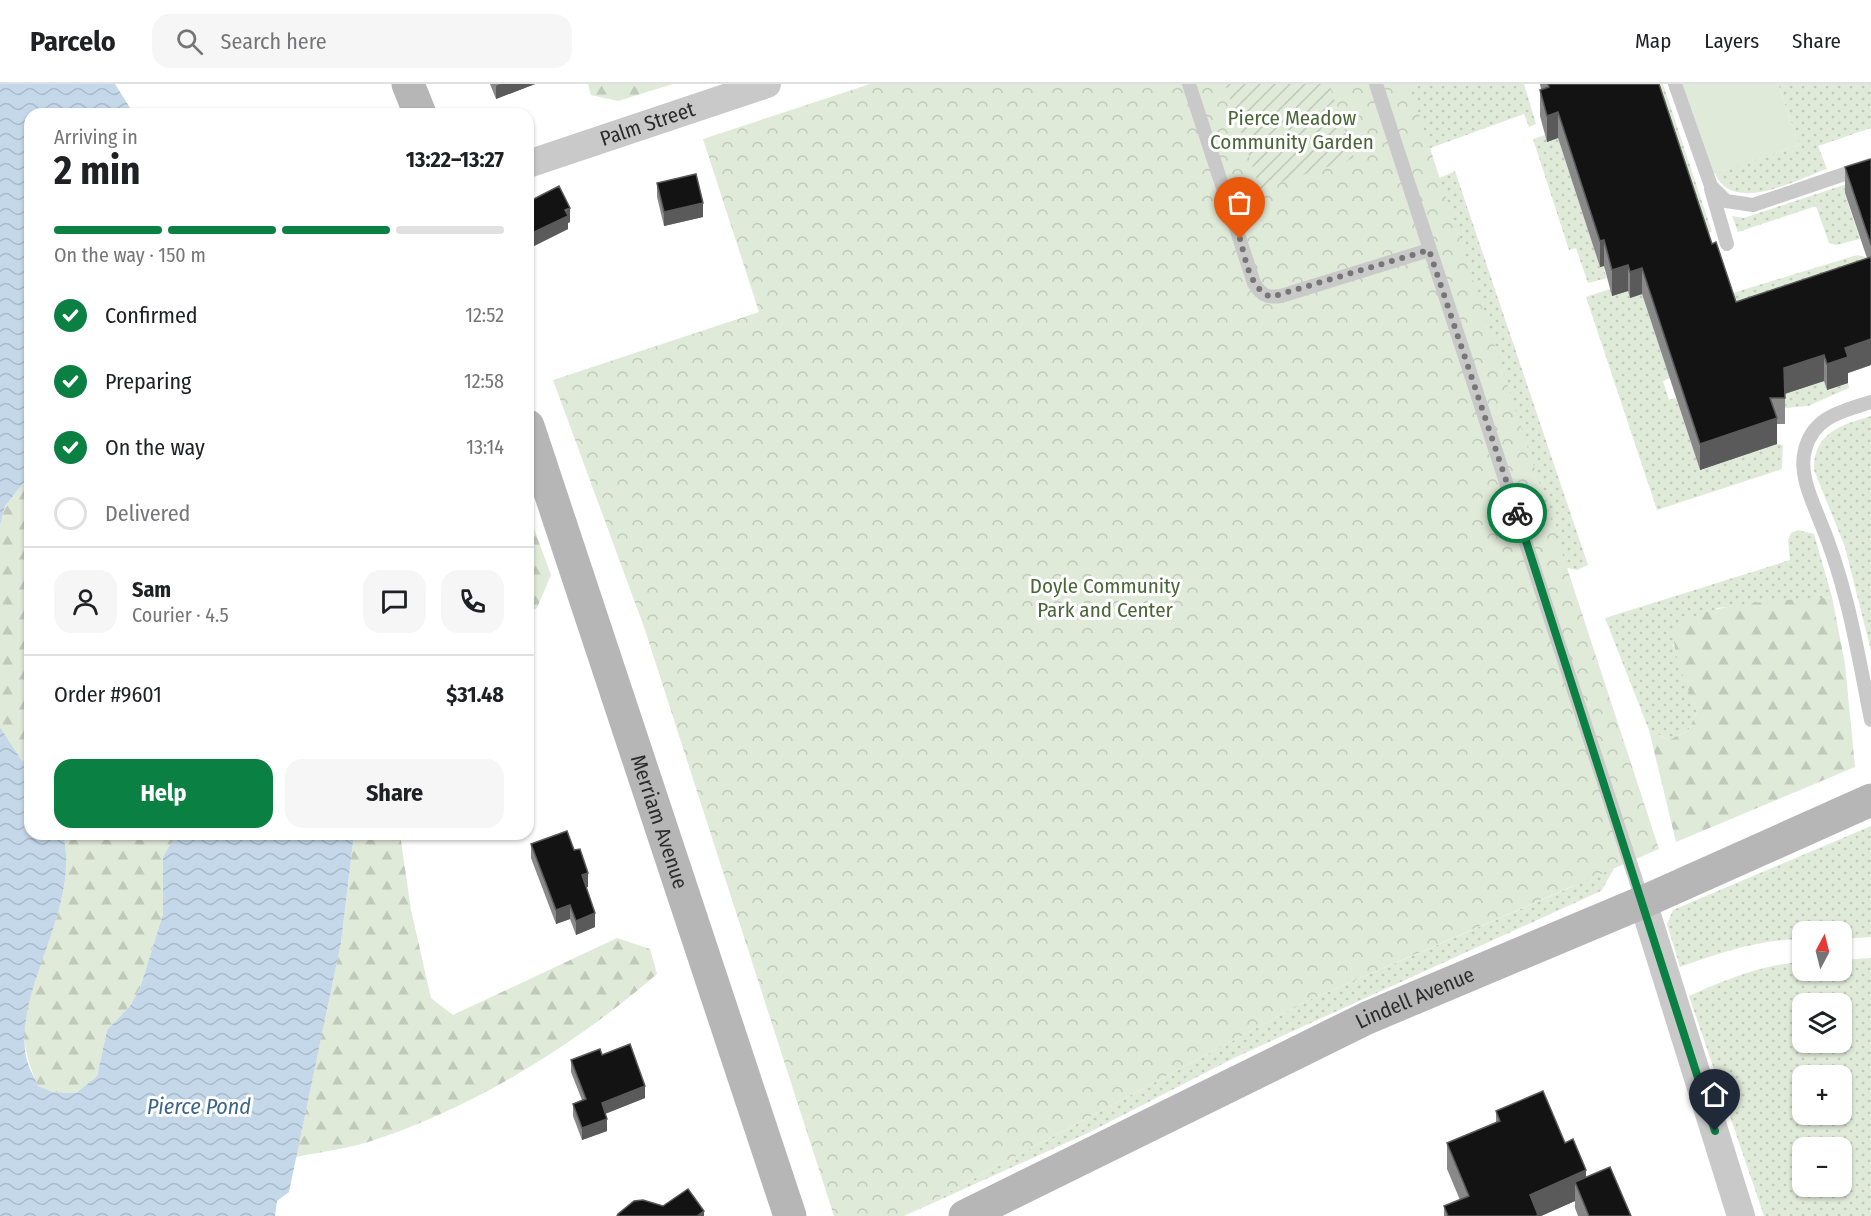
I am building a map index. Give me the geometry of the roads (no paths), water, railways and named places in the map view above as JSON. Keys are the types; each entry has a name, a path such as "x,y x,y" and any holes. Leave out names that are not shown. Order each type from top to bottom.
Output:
{"street":[{"path":"408,84 418,108"},
{"name":"Palm Street","path":"534,162 767,84"},
{"name":"Merriam Avenue","path":"534,444 790,1216"},
{"name":"Lindell Avenue","path":"965,1216 1367,1018 1643,902 1871,800"},
{"path":"1643,902 1741,1216"}],"lane":[{"path":"1190,84 1254,283 1260,293 1271,297 1281,296 1429,250"},
{"path":"1376,84 1643,902"},
{"path":"1676,84 1727,244"},
{"path":"1707,176 1711,186 1726,201 1753,205 1871,165"},
{"path":"1871,402 1821,420 1810,436 1805,449 1803,468 1815,509 1835,556 1848,598 1871,720"}],"water":[{"path":"0,84 115,84 130,108 24,108 24,482 5,506 0,526"},
{"name":"Pierce Pond","path":"0,727 24,764 24,840 64,840 66,863 63,892 28,1007 24,1034 27,1060 38,1086 53,1092 76,1093 97,1076 107,1030 130,1006 140,988 163,914 163,857 173,840 353,840 341,943 289,1192 277,1201 275,1216 0,1216"}],"park label":[{"name":"Pierce Meadow Community Garden","path":"1292,130"},
{"name":"Doyle Community Park and Center","path":"1105,598"}]}
